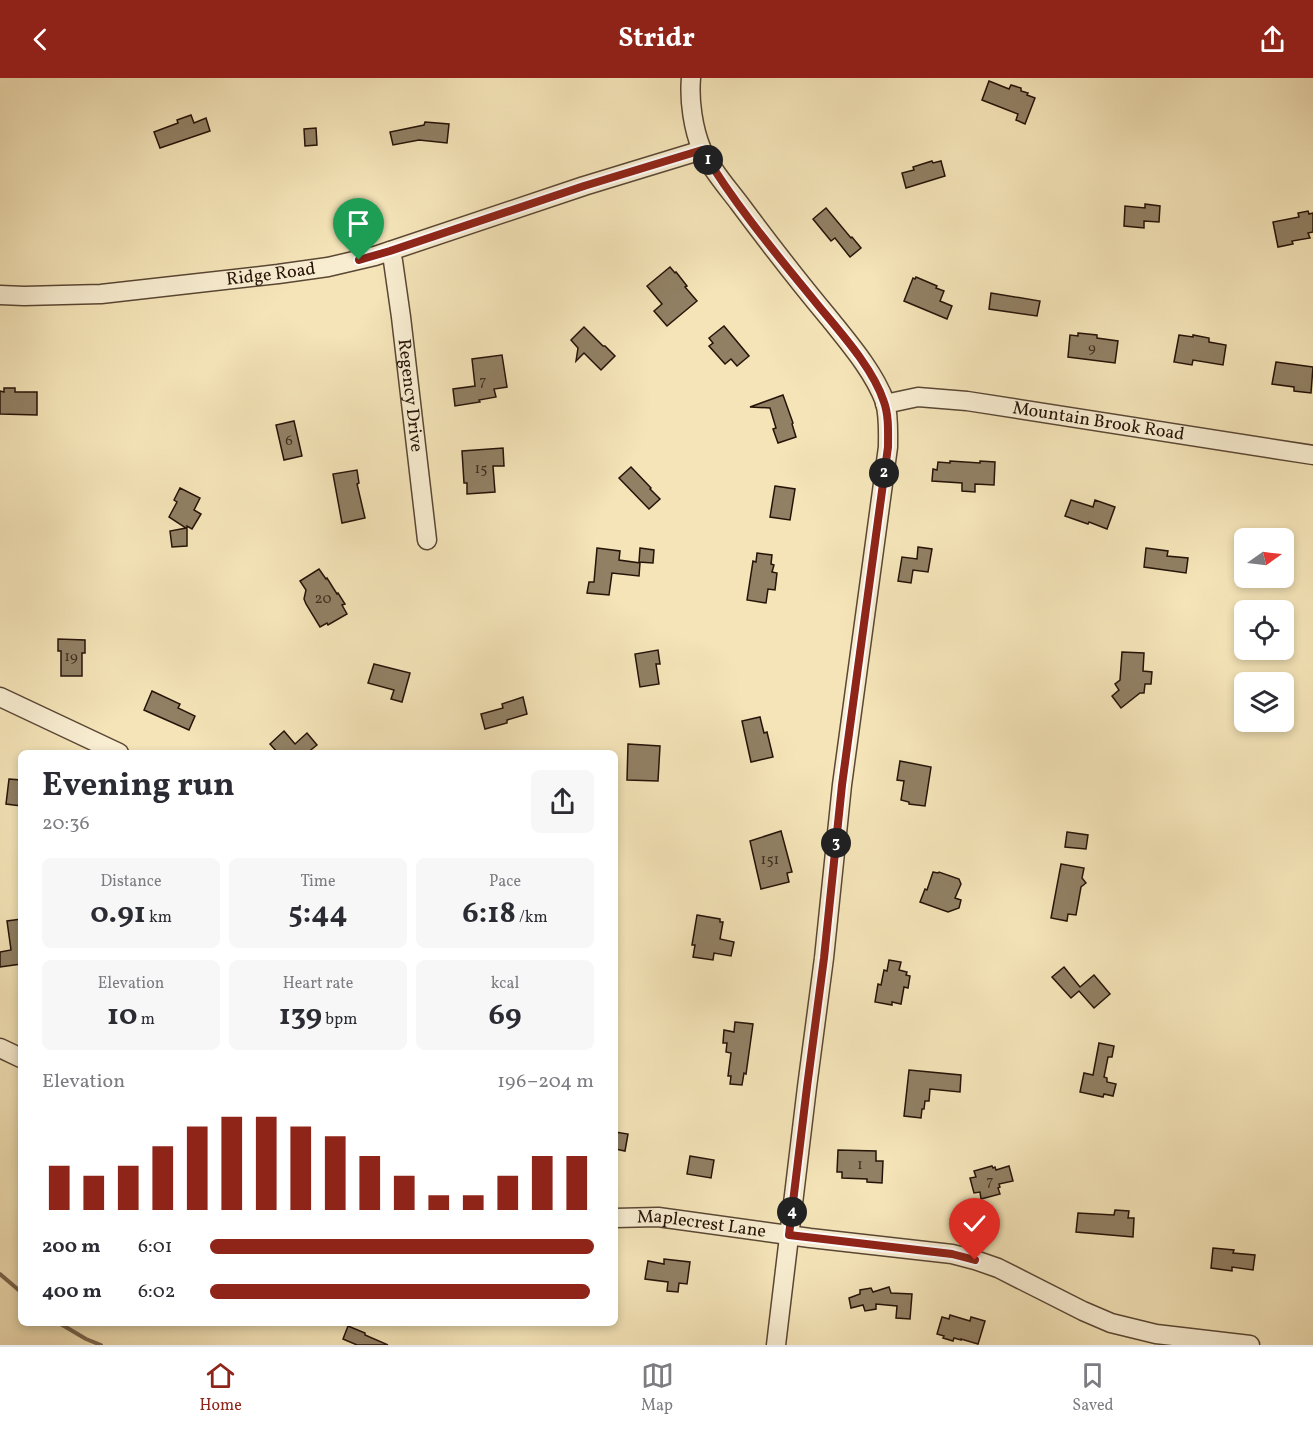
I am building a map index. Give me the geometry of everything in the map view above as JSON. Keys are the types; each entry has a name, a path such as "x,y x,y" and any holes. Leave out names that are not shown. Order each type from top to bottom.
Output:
{"street":[{"path":"691,78 694,121 702,150 759,230 853,349 874,381 885,404 888,430 888,447 843,774 824,958 776,1345"},
{"name":"Ridge Road","path":"0,295 101,294 328,267 390,251 584,186 702,150"},
{"name":"Regency Drive","path":"390,251 401,317 427,540"},
{"name":"Mountain Brook Road","path":"885,404 918,397 967,400 1313,455"},
{"path":"0,697 113,750"},
{"path":"0,1048 18,1057"},
{"name":"Maplecrest Lane","path":"618,1218 658,1217 952,1254 998,1268 1093,1317 1111,1323 1156,1334 1250,1345"}],"building":[{"path":"989,81 1009,89 1011,85 1021,88 1021,91 1035,98 1025,124 1016,120 1018,114 982,100"},
{"path":"191,115 194,123 206,118 210,131 160,148 154,132 178,123 177,120"},
{"path":"425,122 449,124 447,143 419,140 393,145 390,132 424,125"},
{"path":"316,128 317,145 305,146 304,129"},
{"path":"932,161 933,163 941,161 945,176 906,188 902,173"},
{"path":"1145,204 1160,206 1159,222 1144,221 1144,228 1124,226 1125,206 1145,208"},
{"path":"826,208 861,248 850,257 835,238 831,241 813,219"},
{"path":"1308,211 1309,214 1313,213 1313,232 1308,233 1310,238 1292,241 1293,244 1278,247 1273,222 1299,217 1298,213"},
{"path":"670,267 697,301 667,326 654,311 662,304 647,286"},
{"path":"916,277 944,291 940,301 952,306 947,319 904,301 913,278"},
{"path":"991,293 1040,301 1037,316 989,309"},
{"path":"724,326 749,356 737,366 731,359 725,364 709,346 713,343 709,338"},
{"path":"584,327 615,356 601,370 584,353 576,361 578,348 571,340"},
{"path":"1078,333 1118,341 1115,363 1068,357 1070,335 1078,336"},
{"path":"1179,335 1209,338 1209,342 1226,345 1223,365 1193,360 1192,365 1174,362"},
{"path":"502,355 507,387 494,389 496,397 455,406 453,389 475,386 472,359"},
{"path":"1276,362 1313,367 1311,393 1294,391 1294,387 1272,384"},
{"path":"4,388 15,388 15,392 37,392 37,415 0,414 0,391 4,392"},
{"path":"783,395 796,437 778,443 770,408 750,407"},
{"path":"294,421 302,456 284,460 276,425"},
{"path":"503,448 504,466 493,466 495,492 467,494 462,451"},
{"path":"950,461 995,462 994,485 975,484 975,492 962,491 962,483 932,481 933,469 937,470 938,462 950,463"},
{"path":"631,467 660,499 649,509 619,478"},
{"path":"357,470 359,483 357,484 365,518 342,523 333,474"},
{"path":"775,486 795,489 790,520 770,517"},
{"path":"180,488 200,498 194,510 201,514 192,529 187,526 187,546 172,547 170,531 186,528 169,517 177,502 174,500"},
{"path":"1071,500 1093,507 1095,500 1115,507 1107,529 1065,516"},
{"path":"918,547 932,549 928,572 913,570 911,583 898,581 902,557 917,559"},
{"path":"597,548 620,551 619,560 640,563 639,576 612,573 609,595 587,593 589,582 594,582"},
{"path":"640,548 654,550 653,563 639,562"},
{"path":"1146,548 1168,551 1167,556 1188,558 1186,573 1144,567"},
{"path":"757,553 772,555 771,564 774,565 772,572 777,573 775,590 768,589 766,603 747,600 753,561 756,562"},
{"path":"319,569 345,604 342,605 347,614 320,627 306,604 304,599 306,590 300,581"},
{"path":"58,639 85,640 85,653 82,653 82,676 61,676 61,651 58,651"},
{"path":"658,650 660,664 656,664 659,684 640,687 635,654"},
{"path":"1122,652 1144,653 1143,671 1152,672 1151,684 1145,684 1144,693 1140,693 1121,708 1112,696 1119,690 1115,684 1120,680"},
{"path":"374,664 410,673 402,702 391,699 394,690 368,683"},
{"path":"152,691 180,704 178,708 195,716 189,730 144,710"},
{"path":"523,697 527,714 485,729 481,714 503,708 502,704"},
{"path":"760,717 764,733 767,732 773,757 751,762 742,721"},
{"path":"284,731 295,744 307,733 317,745 311,750 275,750 270,744"},
{"path":"628,744 660,746 658,781 627,780"},
{"path":"900,761 931,767 925,806 909,804 901,800 904,781 897,780"},
{"path":"9,779 18,780 18,806 6,804"},
{"path":"781,831 792,872 787,873 789,882 761,889 750,841"},
{"path":"1067,832 1088,835 1086,849 1065,847"},
{"path":"1061,864 1084,868 1082,878 1086,883 1081,887 1076,915 1068,914 1067,921 1051,918"},
{"path":"933,872 959,879 961,884 955,898 961,900 959,908 948,912 920,902"},
{"path":"697,915 720,919 720,922 723,922 720,939 734,942 731,956 714,953 713,960 693,957 695,945 692,945"},
{"path":"18,919 18,964 0,967 0,952 11,950 7,921"},
{"path":"889,960 901,962 899,970 907,972 906,975 910,976 908,988 904,987 901,1004 875,1002 878,984 881,985"},
{"path":"1064,967 1080,987 1094,975 1110,994 1094,1008 1079,991 1071,998 1052,977"},
{"path":"735,1022 753,1024 746,1074 744,1073 742,1085 730,1084 731,1076 728,1076 731,1053 726,1052 727,1043 723,1043 724,1030 734,1032"},
{"path":"1099,1043 1114,1046 1112,1057 1108,1057 1104,1077 1107,1078 1107,1082 1116,1084 1113,1096 1104,1094 1103,1097 1080,1092 1084,1073 1093,1075"},
{"path":"909,1070 961,1075 960,1092 930,1089 929,1101 925,1101 921,1118 904,1116"},
{"path":"618,1132 628,1134 625,1151 618,1150"},
{"path":"838,1150 876,1151 876,1161 883,1161 882,1183 867,1182 867,1179 842,1178 842,1172 837,1172"},
{"path":"690,1156 714,1160 711,1178 687,1174"},
{"path":"992,1166 996,1170 1009,1166 1013,1181 999,1184 1000,1194 981,1199 980,1192 974,1193 970,1178 976,1177 974,1171"},
{"path":"1115,1210 1129,1211 1128,1218 1134,1218 1133,1237 1076,1232 1078,1213 1114,1215"},
{"path":"1213,1248 1255,1255 1253,1270 1232,1267 1232,1271 1211,1268"},
{"path":"664,1259 690,1262 687,1284 679,1283 678,1292 667,1291 668,1282 645,1279 648,1261 664,1264"},
{"path":"889,1287 891,1293 912,1294 910,1319 896,1318 897,1306 876,1304 876,1309 865,1311 863,1305 851,1308 849,1298 860,1294 860,1290 871,1288 873,1292"},
{"path":"950,1315 970,1321 971,1317 985,1321 978,1344 954,1338 953,1341 937,1334 942,1317 949,1319"},
{"path":"348,1326 388,1345 357,1345 343,1339"}],"waterway":[{"path":"0,1274 18,1289"},
{"path":"64,1326 101,1345"}],"route":[{"path":"359,260 702,150 759,230 870,374 885,404 888,418 888,447 842,785 824,958 789,1235 952,1254 975,1260"}]}
